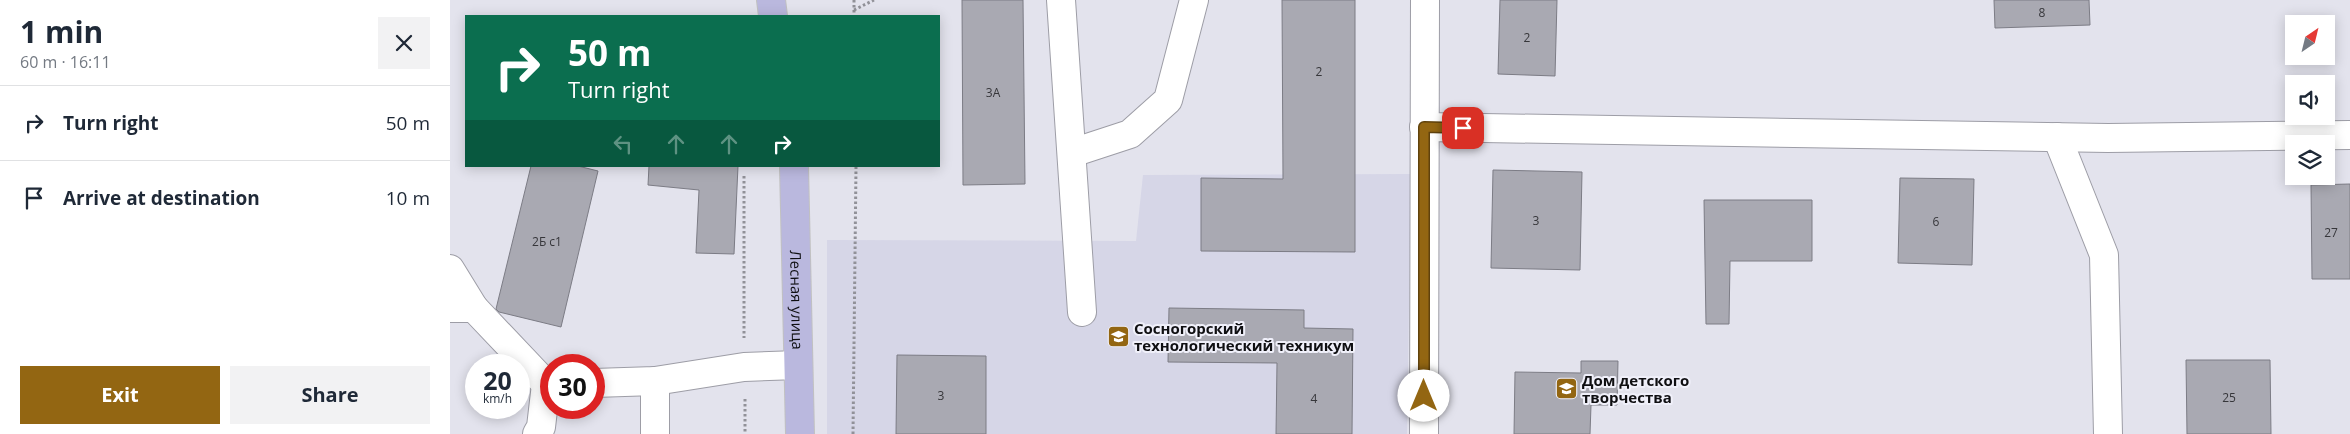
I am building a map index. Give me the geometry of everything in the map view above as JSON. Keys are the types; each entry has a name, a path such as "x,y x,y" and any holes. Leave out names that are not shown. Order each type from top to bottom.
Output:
{"main road":[{"path":"771,0 773,15"},
{"name":"Лесная улица","path":"794,167 800,434"}],"street":[{"path":"1061,0 1082,312"},
{"path":"1072,153 1130,134 1168,100 1194,0"},
{"path":"1424,434 1425,0"},
{"path":"1424,127 2057,137 2350,135"},
{"path":"2057,137 2104,255 2108,434"},
{"path":"450,270 462,308 540,376"},
{"path":"605,383 655,382 744,367 798,365"},
{"path":"655,382 655,434"},
{"path":"537,434 541,428 543,419"}],"path":[{"path":"854,0 854,15"},
{"path":"854,10 874,0"},
{"path":"853,434 856,167"},
{"path":"744,176 745,434"}],"shaded area":[{"name":"Сосногорский технологический техникум","path":"1411,174 1407,434 827,434 827,240 1136,241 1143,175"}],"building":[{"path":"962,0 1023,0 1025,184 963,185"},
{"path":"1282,0 1355,0 1355,252 1201,251 1201,178 1283,179"},
{"path":"1500,0 1557,0 1555,76 1498,74"},
{"path":"1994,0 2089,0 2090,25 1995,28"},
{"path":"531,167 582,167 598,171 561,327 499,312 496,309"},
{"path":"649,167 738,167 734,254 696,253 699,190 648,185"},
{"path":"1493,170 1582,172 1580,270 1491,268"},
{"path":"1900,178 1974,179 1972,265 1898,263"},
{"path":"2350,184 2350,279 2312,279 2311,185"},
{"path":"1704,200 1812,200 1812,261 1730,261 1729,324 1706,324"},
{"path":"1169,308 1304,310 1304,328 1353,329 1352,434 1276,434 1277,363 1168,362"},
{"path":"897,355 986,356 986,434 896,434"},
{"path":"2186,360 2270,360 2271,434 2187,434"},
{"name":"Дом детского творчества","path":"1581,361 1618,361 1617,405 1591,405 1590,434 1514,434 1515,372 1581,373"}],"place":[{"name":"Сосногорский технологический техникум","path":"1118,337"},
{"name":"Дом детского творчества","path":"1566,389"}],"route":[{"path":"1424,396 1424,127 1463,128"}]}
